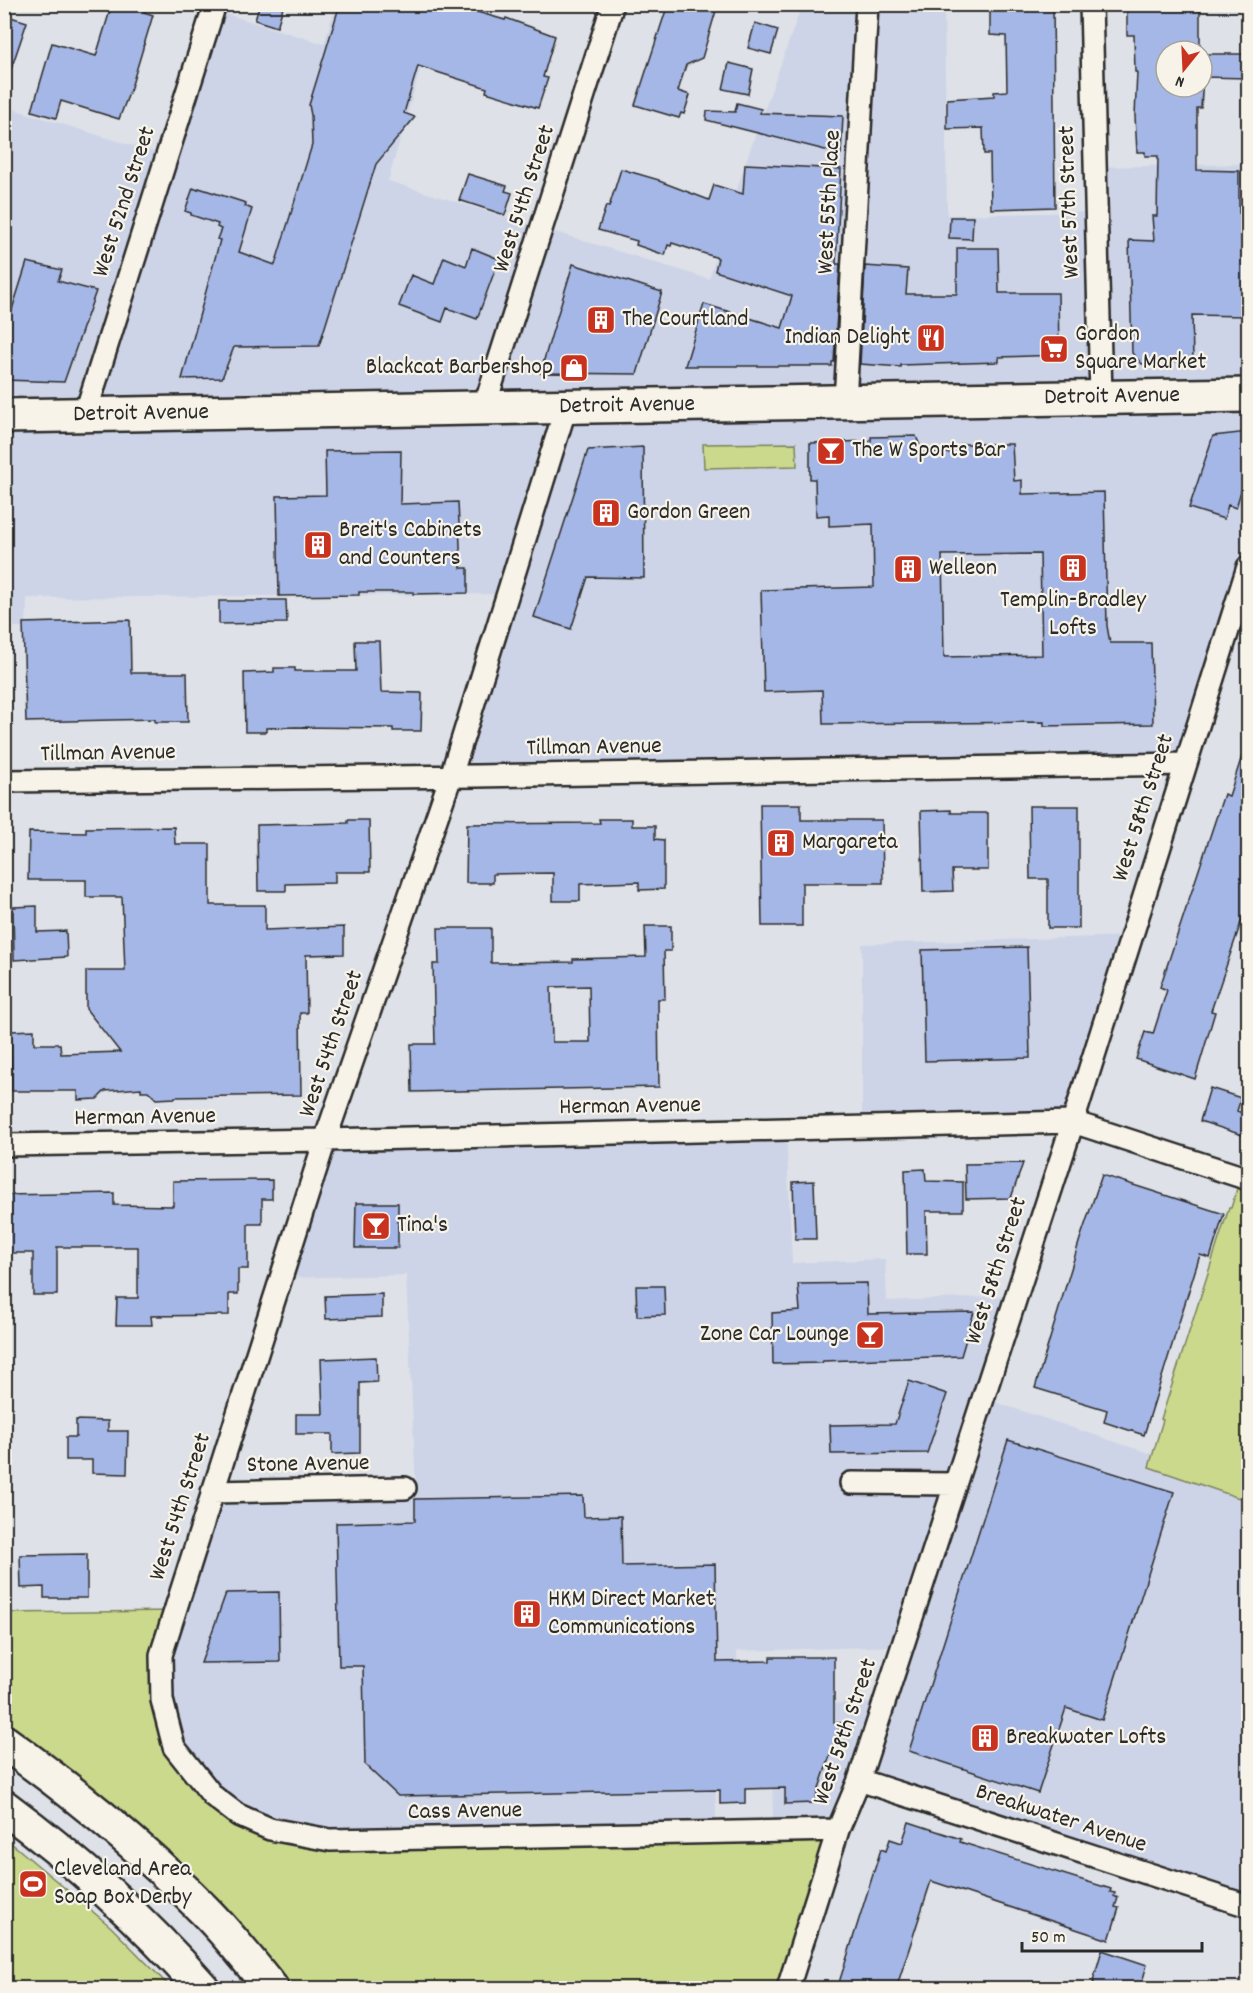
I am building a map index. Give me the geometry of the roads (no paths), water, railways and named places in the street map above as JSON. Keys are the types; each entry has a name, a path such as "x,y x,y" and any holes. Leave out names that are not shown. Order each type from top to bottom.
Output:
{"main road":[{"name":"Detroit Avenue","path":"4,416 1248,395"},
{"path":"4,1742 108,1822 175,1881 207,1913 271,1989"},
{"path":"4,1807 97,1882 159,1941 202,1989"}],"street":[{"name":"West 52nd Street","path":"85,415 214,4"},
{"name":"West 54th Street","path":"484,408 613,4"},
{"name":"West 55th Place","path":"845,402 867,4"},
{"name":"West 57th Street","path":"1090,4 1101,397"},
{"name":"West 54th Street","path":"162,1700 161,1655 326,1140 451,776 566,407"},
{"name":"West 58th Street","path":"788,1989 838,1830 859,1780 955,1484 1248,567"},
{"name":"Tillman Avenue","path":"4,781 1185,764"},
{"name":"Herman Avenue","path":"4,1145 326,1140 1072,1122 1248,1179"},
{"path":"852,1483 955,1484"},
{"name":"Stone Avenue","path":"212,1492 405,1488"},
{"name":"Cass Avenue","path":"162,1700 174,1748 213,1796 238,1815 270,1829 330,1840 838,1830"},
{"name":"Breakwater Avenue","path":"859,1780 1248,1906"}],"place":[{"name":"The Courtland","path":"601,320"},
{"name":"Indian Delight","path":"931,338"},
{"name":"Gordon Square Market","path":"1054,349"},
{"name":"Blackcat Barbershop","path":"574,368"},
{"name":"The W Sports Bar","path":"831,451"},
{"name":"Gordon Green","path":"606,513"},
{"name":"Breit's Cabinets and Counters","path":"318,545"},
{"name":"Templin-Bradley Lofts","path":"1073,568"},
{"name":"Welleon","path":"908,569"},
{"name":"Margareta","path":"781,843"},
{"name":"Tina's","path":"376,1226"},
{"name":"Zone Car Lounge","path":"870,1335"},
{"name":"HKM Direct Market Communications","path":"527,1614"},
{"name":"Breakwater Lofts","path":"985,1738"},
{"name":"Cleveland Area Soap Box Derby","path":"33,1884"}]}
